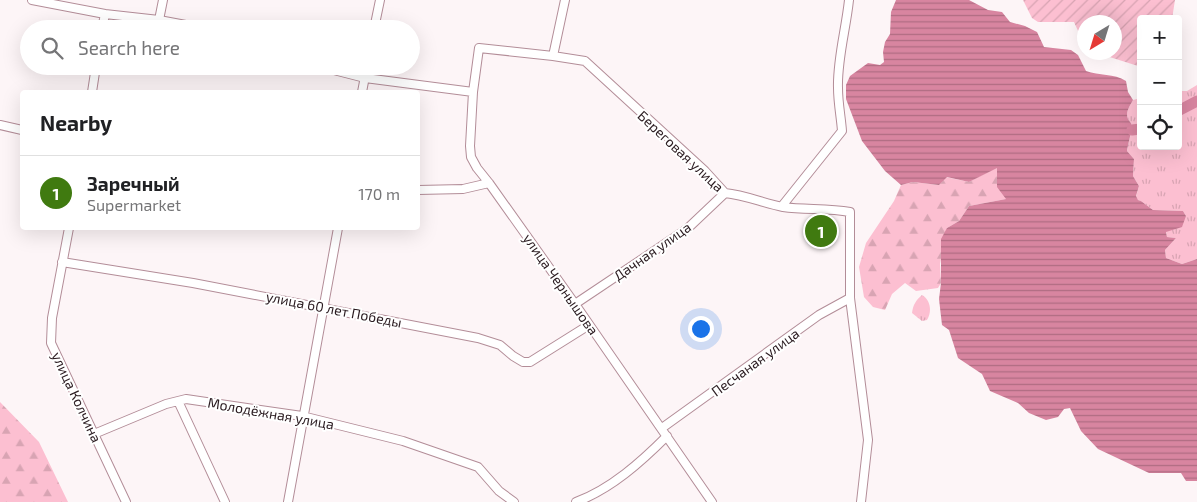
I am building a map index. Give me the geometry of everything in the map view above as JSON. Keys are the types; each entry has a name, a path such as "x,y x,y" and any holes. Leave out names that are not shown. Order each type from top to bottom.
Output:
{"street":[{"path":"32,0 105,14 159,20 163,0"},
{"path":"376,20 380,0"},
{"path":"553,56 565,0"},
{"path":"782,206 842,131 838,88 839,69 847,26 849,0"},
{"path":"104,20 105,14"},
{"name":"Береговая улица","path":"478,48 577,59 590,64 705,171 725,194 735,194 782,206 850,212 850,298 867,427 867,458 861,502"},
{"name":"улица Чернышова","path":"478,48 473,92 471,157 712,502"},
{"path":"92,90 95,75"},
{"path":"353,75 473,92"},
{"path":"362,90 366,75"},
{"path":"0,125 20,130"},
{"path":"420,190 463,189 489,183"},
{"name":"Дачная улица","path":"575,304 687,229 725,194"},
{"name":"улица Колчина","path":"69,230 52,318 52,343 126,502"},
{"path":"288,502 302,416 338,230"},
{"name":"улица 60 лет Победы","path":"62,262 193,283 485,339 500,345 523,362 535,360 589,325"},
{"name":"Песчаная улица","path":"662,428 820,315 850,298"},
{"name":"Молодёжная улица","path":"94,434 186,399 302,416 403,441 478,467 499,491 514,502"},
{"path":"178,401 225,502"},
{"path":"576,502 601,490 640,463 667,436"}],"green space":[{"path":"1023,0 1175,0 1173,15 1137,15 1137,66 1119,60 1122,60 1122,15 1077,15 1077,29 1074,22 1038,22 1032,18"},
{"path":"1197,85 1197,259 1182,264 1166,258 1165,250 1176,238 1167,237 1166,231 1186,216 1183,211 1153,210 1136,197 1139,186 1133,176 1134,159 1127,151 1132,127 1127,114 1133,100 1137,99 1137,150 1182,150 1182,91 1187,91"},
{"path":"997,167 1006,199 969,206 959,221 947,228 940,264 941,283 938,288 916,291 905,283 892,294 885,310 873,307 864,297 859,267 866,243 894,201 901,185 913,182 939,185 946,177 969,182"},
{"path":"922,295 929,303 930,310 927,320 922,321 912,313 915,303"},
{"path":"0,402 39,442 68,502 0,502"}],"shaded area":[{"path":"896,0 969,0 988,10 1002,12 1010,22 1037,32 1044,47 1071,50 1077,54 1077,60 1080,60 1086,71 1121,78 1126,81 1128,92 1133,100 1127,114 1132,127 1127,151 1134,159 1133,176 1139,186 1136,196 1138,200 1153,210 1183,211 1186,216 1182,227 1166,232 1167,237 1176,238 1165,250 1166,258 1182,264 1197,259 1197,481 1186,481 1181,473 1149,473 1098,449 1081,431 1070,408 1064,409 1058,417 1046,420 1029,413 1018,403 990,391 982,374 958,358 949,330 942,325 939,299 941,239 947,228 959,221 969,206 1006,199 997,187 997,168 969,182 947,177 939,185 913,182 901,185 885,171 862,141 846,99 846,85 850,76 868,63 880,65 884,62 883,52 885,42 890,34 891,12"}],"waterway":[{"path":"1182,109 1197,101"},
{"path":"1132,130 1137,129"}],"place":[{"name":"Заречный","path":"821,231"}]}
